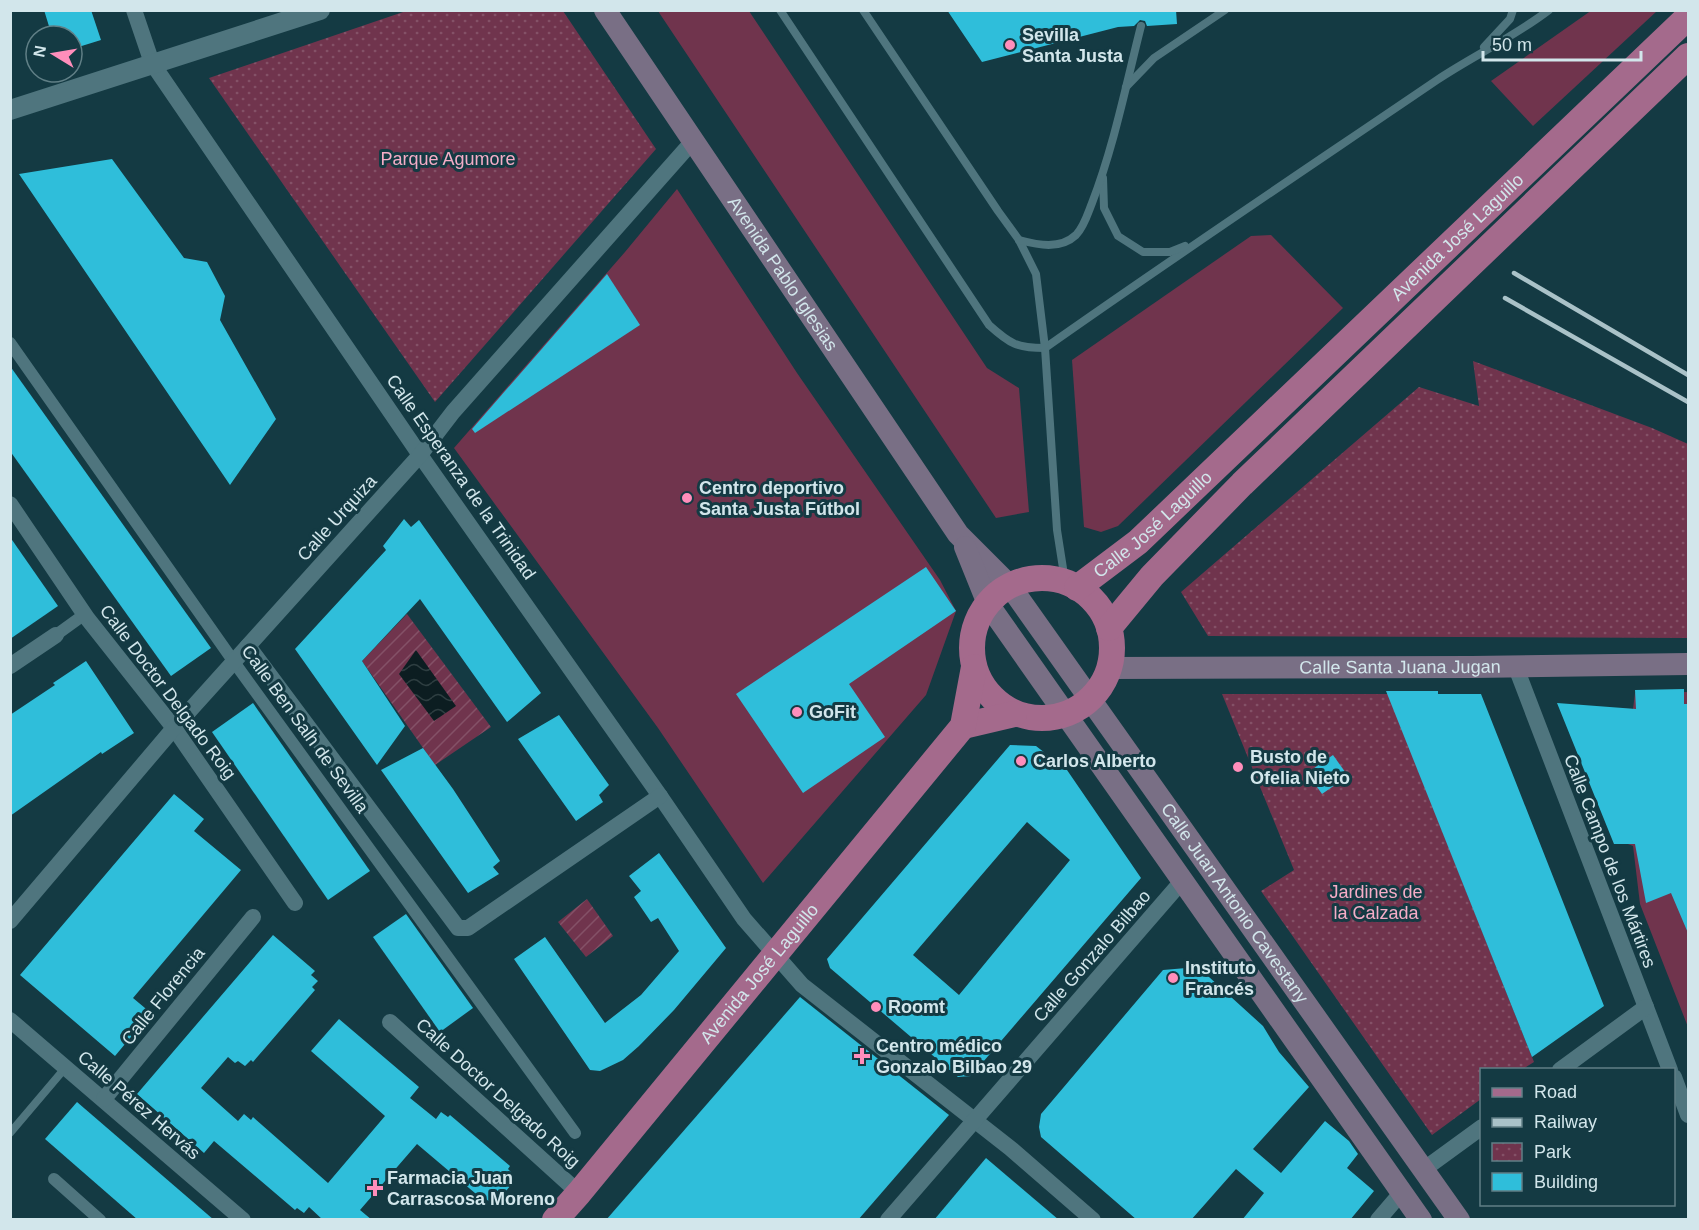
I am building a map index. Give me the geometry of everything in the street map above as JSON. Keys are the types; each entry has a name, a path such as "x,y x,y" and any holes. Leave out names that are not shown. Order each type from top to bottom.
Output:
{"main road":[{"name":"Avenida Pablo Iglesias","path":"605,10 960,538"},
{"name":"Avenida José Laguillo","path":"1226,458 1689,17"},
{"name":"Avenida José Laguillo","path":"1242,484 1689,56"},
{"name":"Calle José Laguillo","path":"1071,584 1138,542 1226,458"},
{"name":"Calle José Laguillo","path":"1109,628 1152,576 1242,484"},
{"name":"Calle Juan Antonio Cavestany","path":"960,538 1010,586 1459,1220"},
{"name":"Calle Juan Antonio Cavestany","path":"960,538 988,604 1421,1220"},
{"path":"1046,578 1071,584 1097,605 1109,628 1112,648 1110,668 1102,685 1091,699 1067,715 1041,719 1014,714 963,726 974,667 972,645 977,623 988,604 1010,586 1027,580 1046,578"},
{"name":"Calle Santa Juana Jugan","path":"1110,668 1689,664"},
{"path":"974,667 989,695 1014,714"},
{"name":"Avenida José Laguillo","path":"556,1219 963,726"}],"street":[{"name":"Calle Esperanza de la Trinidad","path":"134,10 152,63 420,455 660,795 744,919 802,985 1010,1148 1093,1220"},
{"path":"10,110 320,10"},
{"name":"Calle Urquiza","path":"10,921 174,728 420,455 453,412 693,141"},
{"name":"Calle Ben Salh de Sevilla","path":"10,343 234,662 575,1133"},
{"name":"Calle Doctor Delgado Roig","path":"10,504 85,614 174,728 296,903"},
{"path":"10,666 85,614"},
{"path":"248,646 458,928 468,928 660,795"},
{"name":"Calle Campo de los Mártires","path":"1515,665 1669,1068"},
{"name":"Calle Gonzalo Bilbao","path":"888,1220 1183,880"},
{"name":"Calle Florencia","path":"104,1100 253,917"},
{"path":"1563,1068 1646,1007"},
{"name":"Calle Pérez Hervás","path":"10,1020 243,1220"},
{"name":"Calle Doctor Delgado Roig","path":"390,1022 579,1193"},
{"path":"1675,1080 1689,1115"},
{"path":"1423,1170 1480,1128"},
{"path":"54,1179 100,1220"},
{"path":"1378,1220 1402,1192"}],"lane":[{"path":"780,10 989,325 1009,343 1031,348 1045,348 1197,241 1477,54 1549,10"},
{"path":"863,10 1019,240 1036,274 1045,348 1057,530 1071,584"},
{"path":"1125,87 1154,58 1225,10"},
{"path":"1477,54 1510,19 1513,10"},
{"path":"1019,240 1039,246 1061,244 1075,236 1083,224 1103,174 1141,26"},
{"path":"1103,174 1104,208 1118,237 1143,252 1170,252 1197,241"},
{"path":"10,1133 66,1067"}],"green space":[{"name":"Parque Agumore","path":"409,10 563,11 656,149 435,402 209,78"},
{"path":"1592,10 1657,11 1533,126 1491,81"},
{"path":"658,11 749,11 987,368 1019,388 1029,512 996,518"},
{"name":"Centro deportivo Santa Justa Fútbol","path":"677,189 797,373 940,580 956,611 926,695 763,883 658,728 454,448"},
{"path":"1271,235 1343,308 1118,526 1101,532 1084,527 1072,360 1251,236"},
{"path":"1473,361 1652,428 1688,444 1688,638 1208,636 1181,592 1419,387 1479,406"},
{"path":"407,614 491,727 435,765 362,661"},
{"path":"1688,692 1688,1027 1640,904 1633,846 1615,839 1561,706 1633,709 1635,693"},
{"name":"Jardines de la Calzada","path":"1222,694 1388,694 1534,1062 1525,1068 1480,1068 1480,1100 1432,1135 1261,891 1294,870"},
{"path":"587,899 613,936 586,957 558,922"}],"water":[{"path":"416,650 456,706 434,721 399,674"}],"building":[{"path":"44,10 91,10 101,40 84,45 84,24 48,24"},
{"name":"Sevilla Santa Justa","path":"947,10 1176,10 1177,24 1147,26 1145,21 1140,20 1134,26 1118,27 982,62"},
{"path":"112,159 184,258 207,262 225,296 220,320 276,419 230,485 19,174"},
{"path":"607,274 640,325 475,433 472,429"},
{"path":"10,366 211,648 171,676 10,451"},
{"path":"404,519 411,527 419,520 541,693 507,722 420,599 362,661 405,726 377,765 295,649 386,550 383,546"},
{"path":"10,537 58,606 10,639"},
{"path":"926,567 956,611 849,684 885,737 803,793 736,694"},
{"path":"86,661 134,733 102,754 101,752 10,816 10,715"},
{"path":"1684,689 1684,704 1689,704 1688,933 1671,893 1646,903 1635,844 1614,844 1557,703 1636,709 1635,690"},
{"path":"1386,691 1481,694 1604,1006 1532,1057"},
{"path":"253,703 370,871 328,900 212,732"},
{"path":"559,715 609,785 599,795 603,802 576,821 518,739"},
{"path":"1010,745 1036,746 1067,770 1141,878 971,1076 958,1077 830,968 827,959","holes":["1027,822 1070,860 959,995 913,955"]},
{"path":"423,748 500,861 493,867 499,874 468,893 381,770"},
{"path":"1333,755 1348,776 1322,794 1307,773"},
{"path":"174,794 204,819 194,831 241,870 133,998 151,1013 115,1056 20,975"},
{"path":"659,853 726,948 674,1010 639,1046 623,1060 600,1071 590,1070 514,959 545,937 605,1023 641,995 679,951 658,918 651,922 634,897 641,891 629,876"},
{"path":"406,914 473,1008 440,1032 373,937"},
{"path":"273,935 315,971 311,975 318,981 312,987 315,990 253,1062 251,1060 245,1066 238,1061 235,1063 228,1057 201,1088 238,1121 244,1114 251,1120 253,1117 328,1183 385,1116 311,1051 339,1019 419,1087 410,1098 436,1119 441,1112 448,1117 450,1115 510,1166 508,1169 514,1175 508,1181 512,1184 499,1199 496,1196 490,1202 483,1197 482,1199 417,1144 360,1210 372,1220 323,1220 309,1207 304,1213 297,1208 295,1210 214,1141 204,1153 137,1094"},
{"path":"1198,967 1263,1026 1279,1052 1309,1087 1253,1149 1281,1173 1325,1121 1349,1141 1358,1154 1347,1168 1374,1191 1350,1220 1242,1220 1264,1193 1236,1169 1191,1220 1137,1220 1041,1137 1039,1127 1041,1114 1163,970"},
{"path":"800,997 949,1115 858,1220 606,1220"},
{"path":"77,1102 214,1220 138,1220 45,1139"},
{"path":"986,1158 1059,1220 934,1220"}],"railway":[{"path":"1514,273 1688,375"},
{"path":"1505,298 1688,402"}],"place":[{"name":"Sevilla Santa Justa","path":"1010,45"},
{"name":"Centro deportivo Santa Justa Fútbol","path":"687,498"},
{"name":"GoFit","path":"797,712"},
{"name":"Carlos Alberto","path":"1021,761"},
{"name":"Busto de Ofelia Nieto","path":"1238,767"},
{"name":"Instituto Francés","path":"1173,978"},
{"name":"Roomt","path":"876,1007"},
{"name":"Centro médico Gonzalo Bilbao 29","path":"862,1056"},
{"name":"Farmacia Juan Carrascosa Moreno","path":"375,1188"}]}
